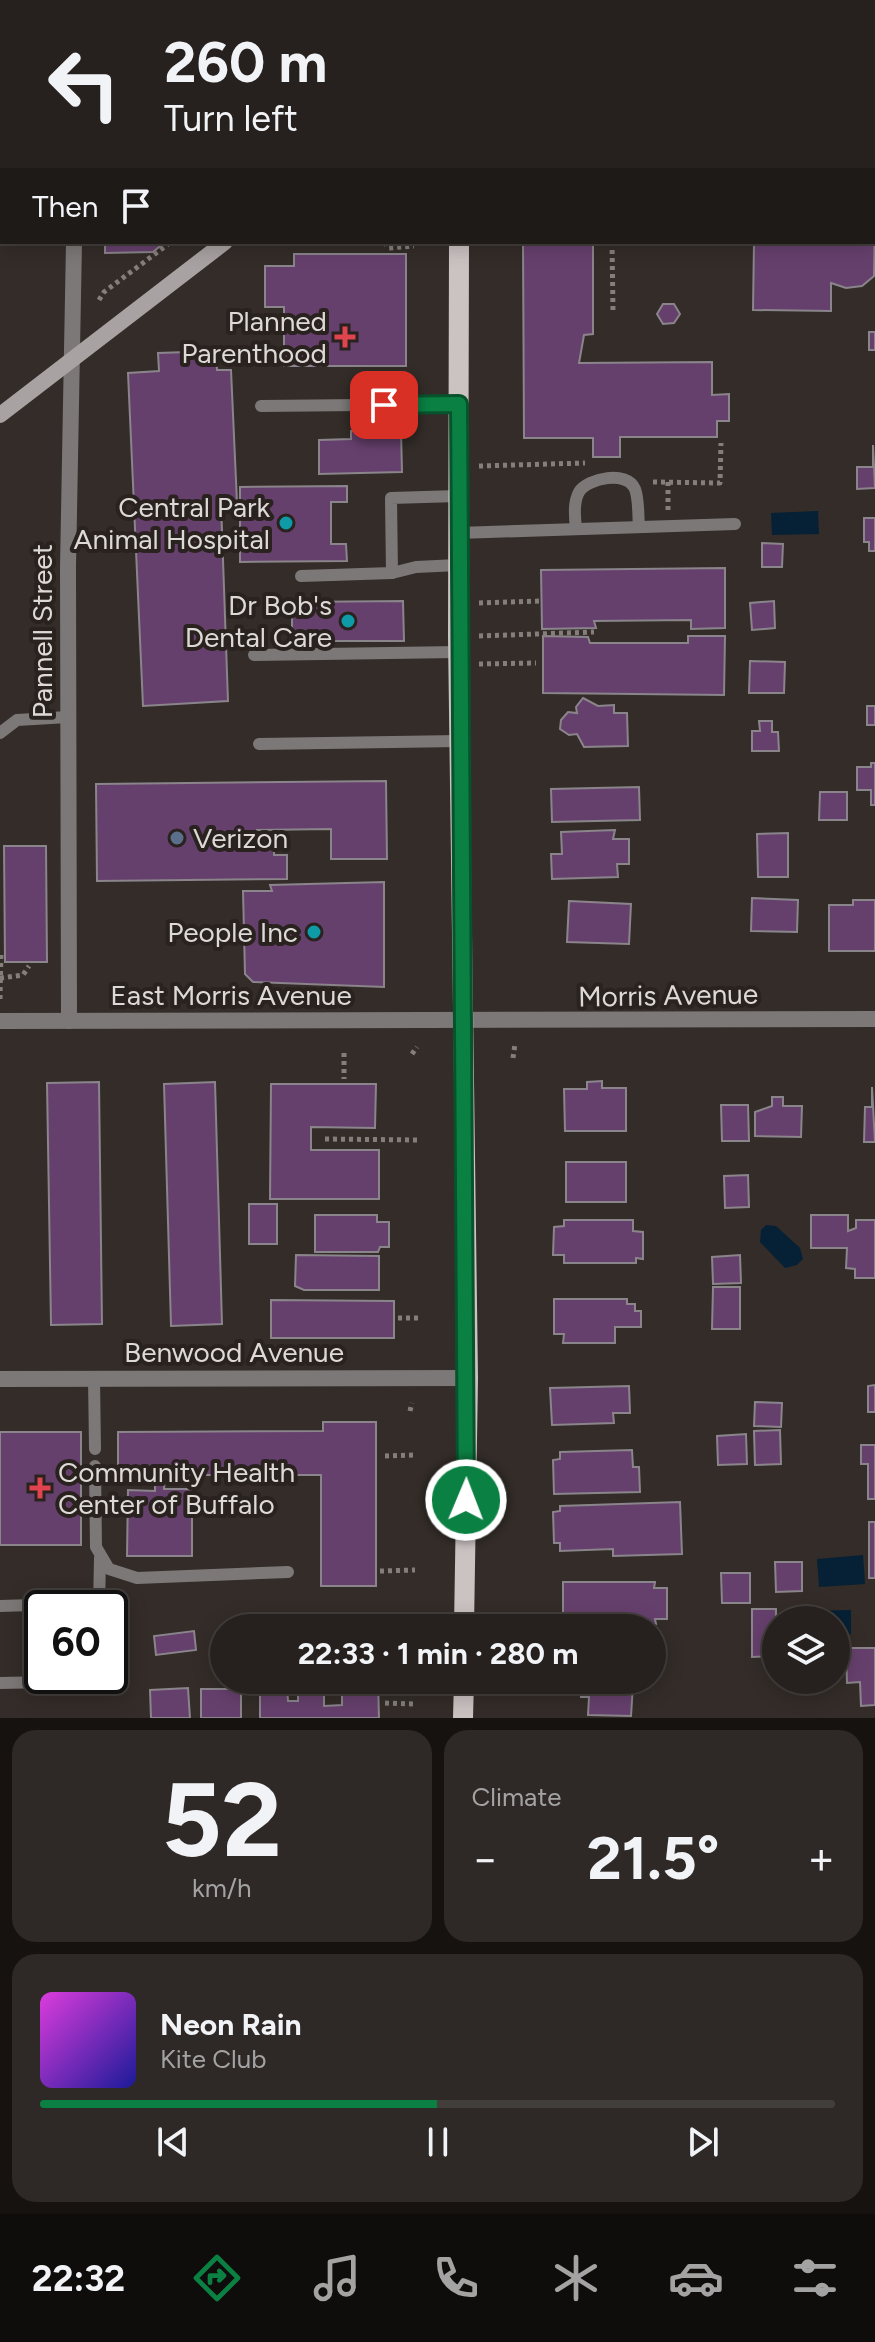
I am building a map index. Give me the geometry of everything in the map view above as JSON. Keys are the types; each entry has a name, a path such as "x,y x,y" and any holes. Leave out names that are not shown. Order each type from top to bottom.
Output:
{"main road":[{"path":"459,244 458,652 468,1378 464,1614"},
{"path":"463,1718 464,1694"}],"street":[{"name":"Pannell Street","path":"69,1021 69,469 75,360 74,244"},
{"path":"0,415 222,244"},
{"name":"Morris Avenue","path":"462,1021 875,1019"},
{"name":"East Morris Avenue","path":"0,1021 462,1021"},
{"name":"Benwood Avenue","path":"0,1379 468,1378"}],"lane":[{"path":"261,406 459,404"},
{"path":"576,529 575,504 580,491 597,480 621,479 635,489 639,527"},
{"path":"392,573 391,498 458,496"},
{"path":"458,533 735,524"},
{"path":"301,576 392,573 416,567 458,565"},
{"path":"254,655 458,652"},
{"path":"0,733 17,720 68,717"},
{"path":"259,744 459,741"},
{"path":"94,1378 95,1449"},
{"path":"95,1466 96,1547 109,1569 137,1578 288,1572"},
{"path":"99,1590 100,1558"},
{"path":"0,1606 24,1606"},
{"path":"0,1683 24,1683"}],"path":[{"path":"99,300 104,292 168,244"},
{"path":"386,244 389,248 414,246"},
{"path":"612,244 613,311"},
{"path":"645,482 720,483 721,443"},
{"path":"503,465 592,463"},
{"path":"668,482 668,512"},
{"path":"503,602 539,601"},
{"path":"504,635 594,632"},
{"path":"504,664 536,663"},
{"path":"0,1007 1,951"},
{"path":"0,978 23,975 29,966"},
{"path":"513,1058 515,1044"},
{"path":"412,1054 417,1047"},
{"path":"344,1053 344,1079"},
{"path":"325,1139 418,1140"},
{"path":"398,1318 418,1318"},
{"path":"410,1411 412,1403"},
{"path":"385,1456 416,1455"},
{"path":"380,1571 415,1570"},
{"path":"385,1703 413,1704"}],"water":[{"path":"818,511 819,534 772,535 771,513"},
{"path":"766,1225 776,1226 800,1248 803,1259 797,1265 785,1268 760,1242 761,1230"},
{"path":"863,1555 865,1584 819,1587 817,1559"}],"building":[{"path":"105,244 163,244 153,252 105,253"},
{"path":"523,244 593,244 593,334 584,335 579,363 712,362 712,395 729,394 729,421 717,421 717,437 620,437 620,457 593,457 593,438 524,438"},
{"path":"754,244 875,244 874,276 862,286 846,288 831,283 831,311 753,310"},
{"name":"Planned Parenthood","path":"294,254 406,254 406,366 284,366 284,307 265,307 265,266 294,266"},
{"path":"663,304 674,304 680,314 674,323 663,324 657,314"},
{"path":"869,332 875,332 875,350 869,350"},
{"path":"216,351 217,370 231,370 237,502 221,503 228,701 143,706 128,373 159,371 158,353"},
{"path":"401,430 402,472 319,474 319,440 351,439 351,431"},
{"path":"873,445 875,488 857,489 857,467 873,467"},
{"name":"Central Park Animal Hospital","path":"347,486 347,502 331,502 331,544 346,544 347,561 240,562 240,487"},
{"path":"864,518 875,518 875,551 869,551 869,542 864,542"},
{"path":"762,543 783,544 782,567 762,567"},
{"path":"725,568 725,628 691,629 691,620 594,621 596,628 542,629 541,570"},
{"name":"Dr Bob's Dental Care","path":"403,601 404,641 292,641 292,602"},
{"path":"774,601 775,628 752,630 750,603"},
{"path":"543,636 588,637 590,643 688,643 688,636 725,636 724,695 543,693"},
{"path":"750,661 785,662 784,693 749,693"},
{"path":"583,698 598,706 614,705 614,713 627,713 628,746 584,747 577,734 569,735 560,729 561,720 568,712 577,713 576,707"},
{"path":"867,706 875,706 875,725 867,725"},
{"path":"759,721 772,721 772,732 778,732 779,751 752,751 752,731 760,731"},
{"path":"871,763 875,763 875,805 871,805 871,790 857,790 857,767 871,767"},
{"name":"Verizon","path":"386,781 387,859 331,859 331,829 257,830 257,847 274,847 274,855 287,855 287,879 97,881 96,784"},
{"path":"639,787 640,820 552,822 551,789"},
{"path":"820,792 847,792 847,820 819,820"},
{"path":"615,830 613,839 629,839 629,864 617,864 618,877 552,879 551,854 562,854 561,832"},
{"path":"788,833 788,877 758,877 757,834"},
{"path":"4,846 46,846 47,962 5,962"},
{"name":"People Inc","path":"384,882 384,987 253,982 245,974 243,891 272,891 270,885"},
{"path":"752,898 798,900 797,932 751,931"},
{"path":"853,900 875,900 875,951 829,951 829,905 853,905"},
{"path":"569,901 631,904 629,944 567,942"},
{"path":"602,1081 602,1088 626,1088 626,1131 565,1131 564,1089 587,1089 587,1082"},
{"path":"99,1082 102,1324 51,1325 47,1083"},
{"path":"215,1082 222,1324 171,1326 164,1084"},
{"path":"271,1084 376,1084 375,1128 311,1127 311,1150 379,1150 379,1199 270,1199"},
{"path":"872,1087 875,1142 864,1142 865,1107 872,1107"},
{"path":"772,1097 783,1097 783,1106 802,1106 801,1137 755,1136 755,1112 772,1106"},
{"path":"721,1105 748,1105 749,1141 722,1141"},
{"path":"566,1162 626,1162 626,1202 566,1202"},
{"path":"748,1175 749,1207 725,1208 724,1176"},
{"path":"249,1204 277,1204 277,1244 249,1244"},
{"path":"315,1215 377,1215 377,1222 389,1222 389,1247 380,1247 378,1252 315,1252"},
{"path":"811,1215 848,1215 848,1231 856,1228 856,1220 875,1220 875,1278 855,1278 855,1269 846,1268 847,1248 811,1248"},
{"path":"564,1220 633,1220 633,1231 643,1232 643,1259 636,1258 636,1263 564,1263 564,1255 553,1255 554,1227 564,1226"},
{"path":"296,1255 379,1256 379,1290 304,1290 295,1286"},
{"path":"740,1255 741,1283 713,1284 712,1257"},
{"path":"713,1287 740,1287 740,1329 712,1329"},
{"path":"554,1299 627,1299 627,1304 635,1304 635,1311 641,1311 641,1327 615,1327 615,1343 563,1343 564,1334 554,1334"},
{"path":"271,1300 394,1301 394,1338 271,1338"},
{"path":"875,1385 875,1412 868,1412 868,1386"},
{"path":"629,1386 630,1413 613,1413 614,1423 552,1425 550,1388"},
{"path":"755,1402 782,1403 781,1427 754,1426"},
{"path":"323,1422 376,1422 376,1586 321,1586 321,1475 165,1475 164,1489 192,1489 192,1556 127,1556 128,1490 155,1491 155,1474 118,1474 118,1432 323,1431"},
{"path":"780,1430 781,1464 755,1465 754,1431"},
{"name":"Community Health Center of Buffalo","path":"0,1432 81,1432 81,1545 0,1545"},
{"path":"746,1434 747,1464 718,1465 717,1436"},
{"path":"861,1445 875,1445 875,1499 868,1499 868,1464 861,1464"},
{"path":"632,1450 633,1467 639,1467 640,1492 554,1494 553,1460 560,1459 560,1452"},
{"path":"680,1502 682,1554 613,1556 613,1549 560,1551 560,1543 554,1543 553,1512 560,1511 560,1506"},
{"path":"869,1522 875,1522 875,1578 869,1578"},
{"path":"775,1562 802,1562 802,1591 776,1592"},
{"path":"721,1573 750,1573 750,1603 722,1603"},
{"path":"563,1582 655,1582 654,1588 667,1588 667,1619 666,1614 563,1614"},
{"path":"752,1609 762,1609 762,1657 752,1657"},
{"path":"194,1631 196,1650 156,1655 154,1636"},
{"path":"850,1648 875,1648 875,1705 861,1706 860,1682 850,1683"},
{"path":"188,1688 190,1718 151,1718 150,1690"},
{"path":"201,1689 210,1689 210,1694 241,1694 241,1718 201,1718"},
{"path":"260,1694 288,1694 288,1701 298,1701 298,1694 324,1694 324,1706 342,1705 342,1694 378,1694 379,1718 260,1718"},
{"path":"581,1694 632,1694 631,1716 588,1715 589,1697 581,1697"}],"place":[{"name":"Planned Parenthood","path":"345,337"},
{"name":"Central Park Animal Hospital","path":"286,523"},
{"name":"Dr Bob's Dental Care","path":"348,621"},
{"name":"Verizon","path":"177,838"},
{"name":"People Inc","path":"314,932"},
{"name":"Community Health Center of Buffalo","path":"40,1488"}],"route":[{"path":"384,405 459,404 458,652 468,1378 466,1500"}]}
